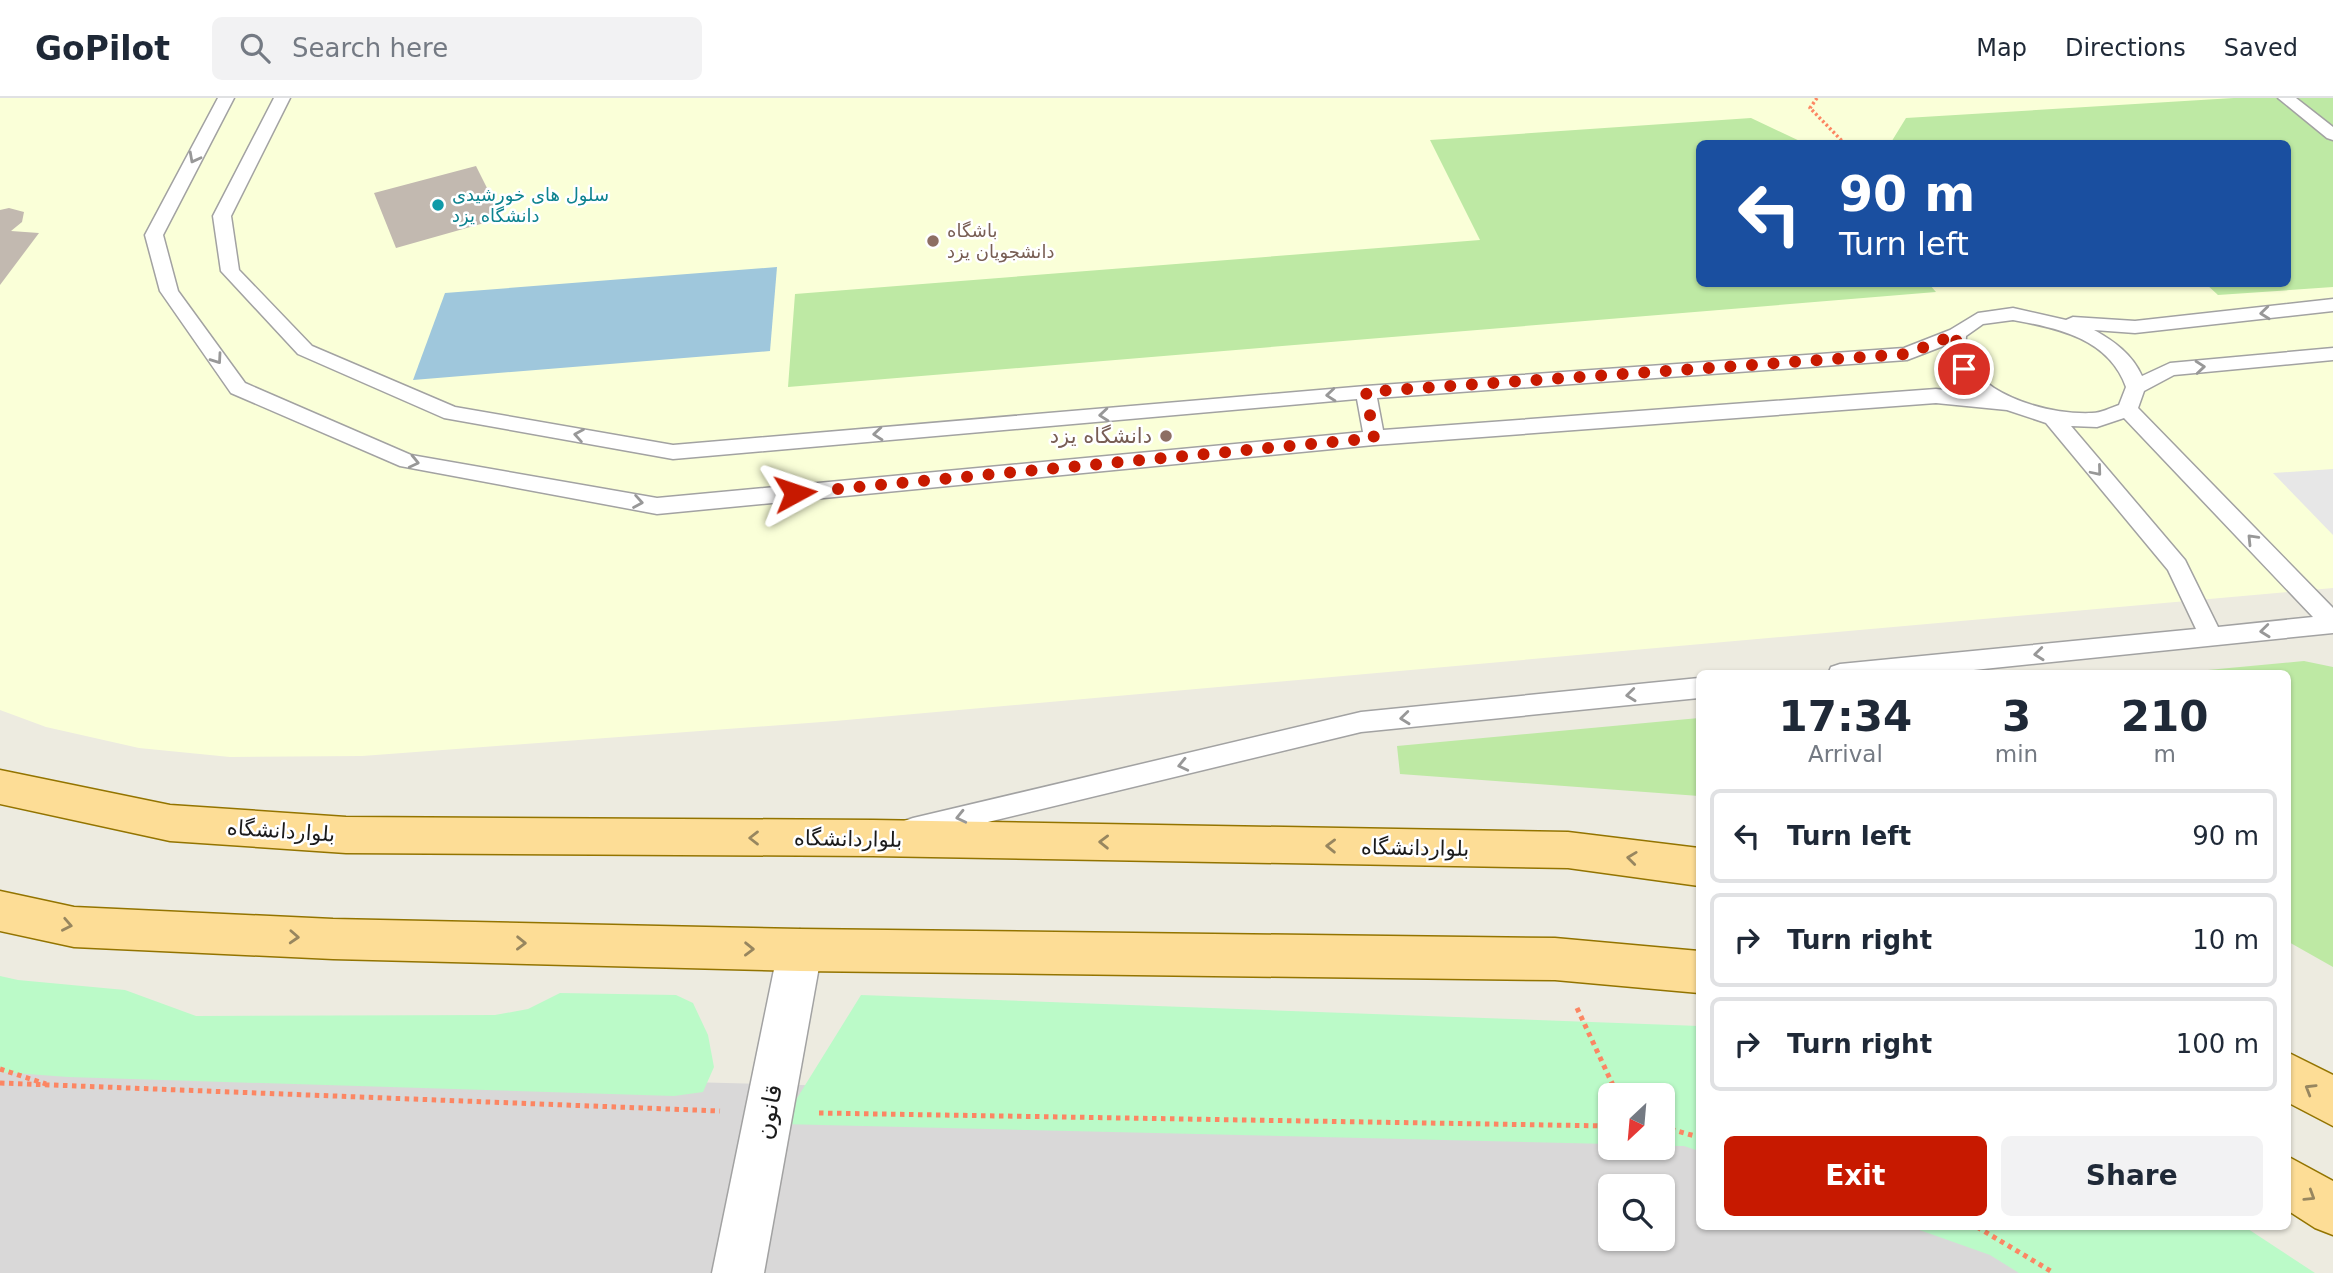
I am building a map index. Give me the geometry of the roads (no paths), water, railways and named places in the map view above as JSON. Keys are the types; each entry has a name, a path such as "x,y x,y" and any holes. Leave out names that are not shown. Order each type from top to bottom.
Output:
{"main road":[{"name":"بلواردانشگاه","path":"0,787 170,822 346,835 873,838 1568,850 1696,867"},
{"path":"0,911 88,928 333,939 800,950 1555,959 1696,972"},
{"path":"2291,1077 2333,1102"},
{"path":"2291,1184 2333,1210"}],"street":[{"name":"قانون","path":"738,1273 800,950"}],"lane":[{"path":"226,98 154,235 169,291 238,388 408,461 657,506 1374,438 1936,396 2009,404 2053,418 2096,420 2127,409 2136,387 2170,369 2333,354"},
{"path":"282,98 222,216 230,271 305,350 451,413 673,452 1366,392 1907,354 1957,334 1978,319 2013,314 2055,321 2135,327 2333,305"},
{"path":"2286,98 2333,135"},
{"path":"2055,321 2095,338 2125,362 2136,387"},
{"path":"1957,334 1955,356 1973,382 2009,404"},
{"path":"1366,392 1374,438"},
{"path":"2127,409 2333,624"},
{"path":"2053,418 2177,566 2211,636"},
{"path":"1879,670 2333,624"},
{"path":"873,838 1361,722 1696,688"}],"water":[{"path":"777,267 770,351 413,380 445,293"}],"place":[{"name":"سلول های خورشیدی دانشگاه یزد","path":"438,205"},
{"name":"باشگاه دانشجویان یزد","path":"933,241"},
{"name":"دانشگاه یزد","path":"1166,436"}]}
